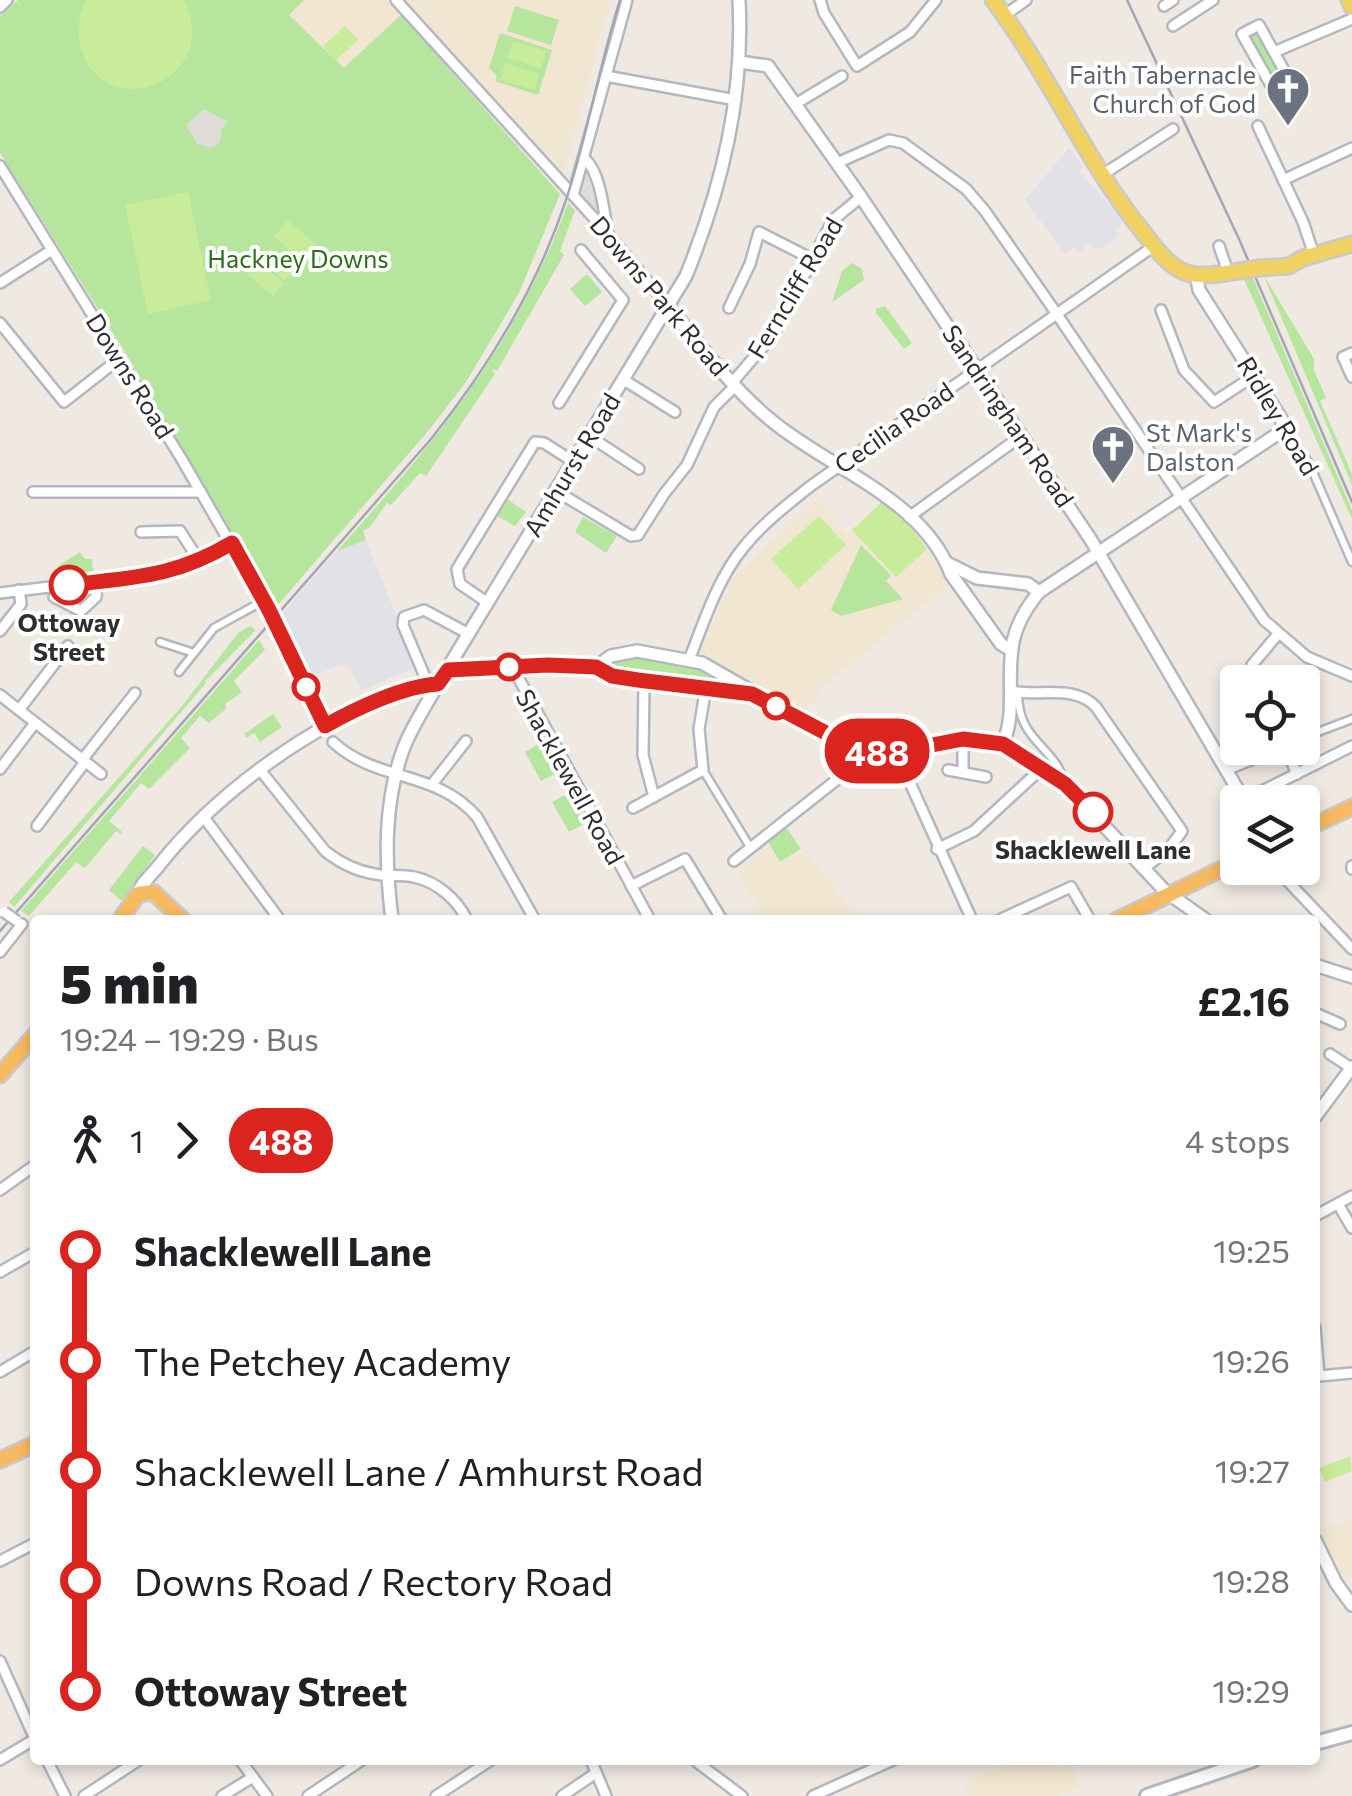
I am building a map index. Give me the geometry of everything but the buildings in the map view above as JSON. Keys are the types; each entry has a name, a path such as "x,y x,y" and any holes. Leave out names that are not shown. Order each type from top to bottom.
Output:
{"highway":[{"path":"1320,822 1352,807"},
{"path":"1128,915 1220,870"},
{"path":"123,915 138,894 158,894 178,915"},
{"path":"0,1075 30,1041"},
{"path":"0,1460 30,1446"}],"main road":[{"path":"993,0 1040,68 1102,176 1154,246 1177,269 1196,274 1289,266 1352,244"},
{"path":"1349,0 1352,7"},
{"path":"1320,1742 1352,1733"},
{"path":"1147,1796 1238,1765"}],"street":[{"path":"0,7 8,0"},
{"name":"Downs Park Road","path":"396,0 602,227 734,384 794,438 867,482 909,517 948,563 1001,644 1011,650"},
{"path":"572,195 627,0"},
{"name":"Amhurst Road","path":"391,915 387,824 395,774 405,744 433,684 448,670 686,276 712,207 736,100 739,0"},
{"path":"820,0 824,14 858,66 910,32 936,0"},
{"path":"1004,15 1026,0"},
{"path":"1172,26 1196,4 1213,0"},
{"path":"1274,52 1352,19"},
{"path":"1259,24 1274,52 1298,94 1281,103 1242,34 1259,24"},
{"name":"Sandringham Road","path":"740,62 768,66 797,103 1098,551 1236,785"},
{"path":"606,76 736,100"},
{"path":"797,103 842,76"},
{"path":"1258,126 1303,222 1314,255"},
{"path":"1102,176 1173,129"},
{"path":"837,163 889,140 904,143 966,190 985,210 1264,620 1320,664 1352,676"},
{"path":"1283,180 1352,148"},
{"path":"585,159 592,167 606,220 602,227"},
{"name":"Downs Road","path":"0,166 232,543 325,726"},
{"name":"Ferncliff Road","path":"556,491 631,536 638,535 687,465 716,403 773,335 837,215 861,197"},
{"path":"729,308 750,264 759,232 812,259"},
{"name":"Cecilia Road","path":"689,660 724,576 743,548 774,517 840,465 1154,246"},
{"path":"1220,246 1234,272"},
{"path":"1,281 52,250"},
{"path":"560,402 624,300 581,250"},
{"name":"Ridley Road","path":"1196,274 1199,290 1309,463 1352,562"},
{"path":"1162,310 1184,370 1214,402 1254,376"},
{"path":"0,323 64,402 119,359"},
{"path":"1352,353 1343,357 1352,377"},
{"path":"624,380 674,412"},
{"path":"1065,784 1061,769 1027,730 1018,712 1011,650 1021,618 1039,592 1240,461 1284,427"},
{"path":"589,436 639,469"},
{"path":"909,517 1020,437"},
{"path":"488,603 460,584 457,570 536,442 574,462"},
{"path":"33,492 201,492"},
{"path":"140,532 180,531 200,562"},
{"path":"0,592 153,575 200,562 232,543"},
{"name":"Downs Park Road","path":"948,563 968,574 996,582 1028,584 1039,592"},
{"path":"962,588 968,574"},
{"path":"54,596 82,611 96,597 97,582"},
{"path":"63,586 64,602"},
{"path":"0,631 21,604 19,590"},
{"path":"180,672 214,628 259,594"},
{"path":"138,894 142,884 203,816 261,771 325,726 366,706 433,684 404,626 404,617 424,610 469,634"},
{"path":"1252,665 1278,634"},
{"path":"160,642 194,653"},
{"path":"19,710 68,646"},
{"path":"596,667 610,656 636,651 689,660 718,670 752,694 845,743 873,751 896,752 963,739 1003,744 1065,784 1170,895 1199,915"},
{"path":"610,656 612,676"},
{"name":"Shacklewell Road","path":"512,666 647,915"},
{"path":"448,670 596,667 612,676 644,682 752,694"},
{"path":"718,670 718,680 709,688 700,729 703,770 750,847"},
{"path":"644,682 643,754 654,797"},
{"path":"1003,744 1015,692"},
{"path":"1015,692 1074,694 1090,700 1180,825 1181,836 1144,869"},
{"path":"37,826 135,693"},
{"path":"0,695 102,774"},
{"path":"1320,731 1352,719"},
{"path":"0,769 35,723"},
{"path":"963,739 963,772"},
{"path":"432,783 466,740"},
{"path":"333,742 358,761 432,783 466,804 532,915"},
{"path":"1276,785 1352,746"},
{"path":"734,860 873,751"},
{"path":"896,752 970,915"},
{"path":"1227,768 1235,765"},
{"path":"1292,765 1297,774"},
{"path":"938,850 974,831 1042,768"},
{"path":"633,808 703,770"},
{"path":"948,770 986,778"},
{"path":"261,771 326,851 356,869 387,876 413,876 430,883 456,902 464,915"},
{"path":"203,816 276,915"},
{"path":"631,886 685,859 719,915"},
{"path":"152,874 158,894"},
{"path":"1291,885 1352,948"},
{"path":"1009,915 1070,886 1087,915"},
{"path":"2,911 30,929"},
{"path":"0,952 20,922"},
{"path":"1320,967 1352,977"},
{"path":"1320,1015 1340,1024"},
{"path":"1320,1109 1351,1068 1330,1054"},
{"path":"0,1190 30,1168"},
{"path":"1320,1213 1352,1196"},
{"path":"1338,1204 1352,1228"},
{"path":"0,1272 30,1255"},
{"path":"0,1372 30,1355"},
{"path":"1320,1376 1352,1373"},
{"path":"0,1561 30,1545"},
{"path":"1320,1550 1352,1605"},
{"path":"0,1661 30,1728"},
{"path":"0,1760 30,1742"},
{"path":"49,1765 64,1795"},
{"path":"84,1796 130,1765"},
{"path":"244,1765 266,1796"},
{"path":"308,1796 320,1793 356,1765"},
{"path":"436,1796 482,1765"},
{"path":"593,1765 606,1796"},
{"path":"706,1765 742,1796"},
{"path":"813,1796 882,1765"},
{"path":"562,1796 596,1773"},
{"path":"222,1796 253,1777"}],"shaded area":[{"path":"304,0 386,0 401,15 344,69 289,14"},
{"path":"406,0 610,0 564,171 562,172"},
{"path":"204,109 228,122 222,128 220,142 212,148 197,144 186,125"},
{"path":"1069,148 1082,164 1080,173 1125,221 1115,229 1119,235 1109,245 1097,249 1090,243 1079,252 1075,247 1065,254 1025,200"},
{"path":"587,168 597,208 601,208 600,218 578,194"},
{"path":"817,500 847,534 882,502 919,538 951,584 823,686 804,712 699,652 734,577"},
{"path":"366,540 417,667 362,690 347,664 309,676 280,616 337,551"},
{"path":"768,845 781,864 806,850 854,915 764,915 737,873"},
{"path":"1352,1520 1352,1577 1344,1581 1320,1529"},
{"path":"1005,1765 1073,1765 1080,1787 1057,1796 969,1796 964,1782"}],"green space":[{"name":"Hackney Downs","path":"18,0 304,0 289,15 344,68 401,15 560,194 519,293 466,382 276,607 125,352 0,153 0,16"},
{"path":"87,0 184,0 192,28 188,52 176,71 158,83 136,89 115,86 96,74 79,39 78,25"},
{"path":"515,6 559,20 551,45 507,31"},
{"path":"345,26 358,40 336,60 323,46"},
{"path":"1256,31 1289,88 1282,92 1250,35"},
{"path":"500,33 552,50 538,95 495,81 497,76 489,68"},
{"path":"513,41 546,51 541,68 507,58"},
{"path":"505,63 539,74 534,90 500,80"},
{"path":"188,192 211,300 148,314 125,205"},
{"path":"568,203 575,210 560,251 564,255 497,371 491,369 495,374 426,476 420,473 391,505 387,503 363,531 366,540 337,551 440,429 498,347 524,303"},
{"path":"288,220 320,247 306,264 274,237"},
{"path":"270,248 296,269 285,281 260,260"},
{"path":"258,262 284,283 273,296 248,275"},
{"path":"852,263 862,269 864,280 832,302 842,271"},
{"path":"587,274 602,292 585,306 570,289"},
{"path":"1263,274 1314,359 1314,370 1326,398 1320,401 1352,474 1352,485"},
{"path":"1252,276 1352,510 1352,519 1243,277"},
{"path":"885,306 912,343 904,349 876,313 876,309"},
{"path":"504,497 526,512 515,526 493,514"},
{"path":"882,502 927,549 896,577 852,530"},
{"path":"819,516 846,545 798,589 771,559"},
{"path":"583,517 617,536 606,553 575,532"},
{"path":"861,545 891,575 886,581 903,599 841,616 831,610"},
{"path":"80,552 85,559 92,559 93,572 62,575 58,566"},
{"path":"250,626 255,630 253,633 205,681 14,907 9,902 182,706 238,633"},
{"path":"259,640 265,650 234,681 242,692 209,723 200,716 181,738 190,748 149,789 141,783 109,821 122,832 116,831 85,868 76,862 29,916 21,911"},
{"path":"626,657 684,664 708,671 713,679 705,684 617,671 614,662"},
{"path":"273,714 282,727 260,742 254,733 247,738 244,734"},
{"path":"542,742 559,772 541,781 525,752"},
{"path":"571,792 588,822 569,832 552,802"},
{"path":"786,827 801,849 780,862 768,842"},
{"path":"143,846 155,855 122,901 109,890"},
{"path":"1350,1456 1352,1471 1325,1482 1320,1468"}],"railway":[{"path":"0,931 431,439 472,384 526,295 554,232 574,175 620,0"},
{"path":"1127,0 1239,239 1352,502"}],"bus line":[{"name":"488","path":"69,585 164,573 200,562 232,543 325,726 366,706 438,684 448,670 596,667 612,676 752,694 856,748 896,752 963,739 1003,744 1065,784 1093,812"}],"place":[{"name":"Faith Tabernacle Church of God","path":"1288,127"},
{"name":"St Mark's Dalston","path":"1113,485"},
{"name":"Ottoway Street","path":"69,585"},
{"name":"Shacklewell Lane","path":"1093,812"}]}
